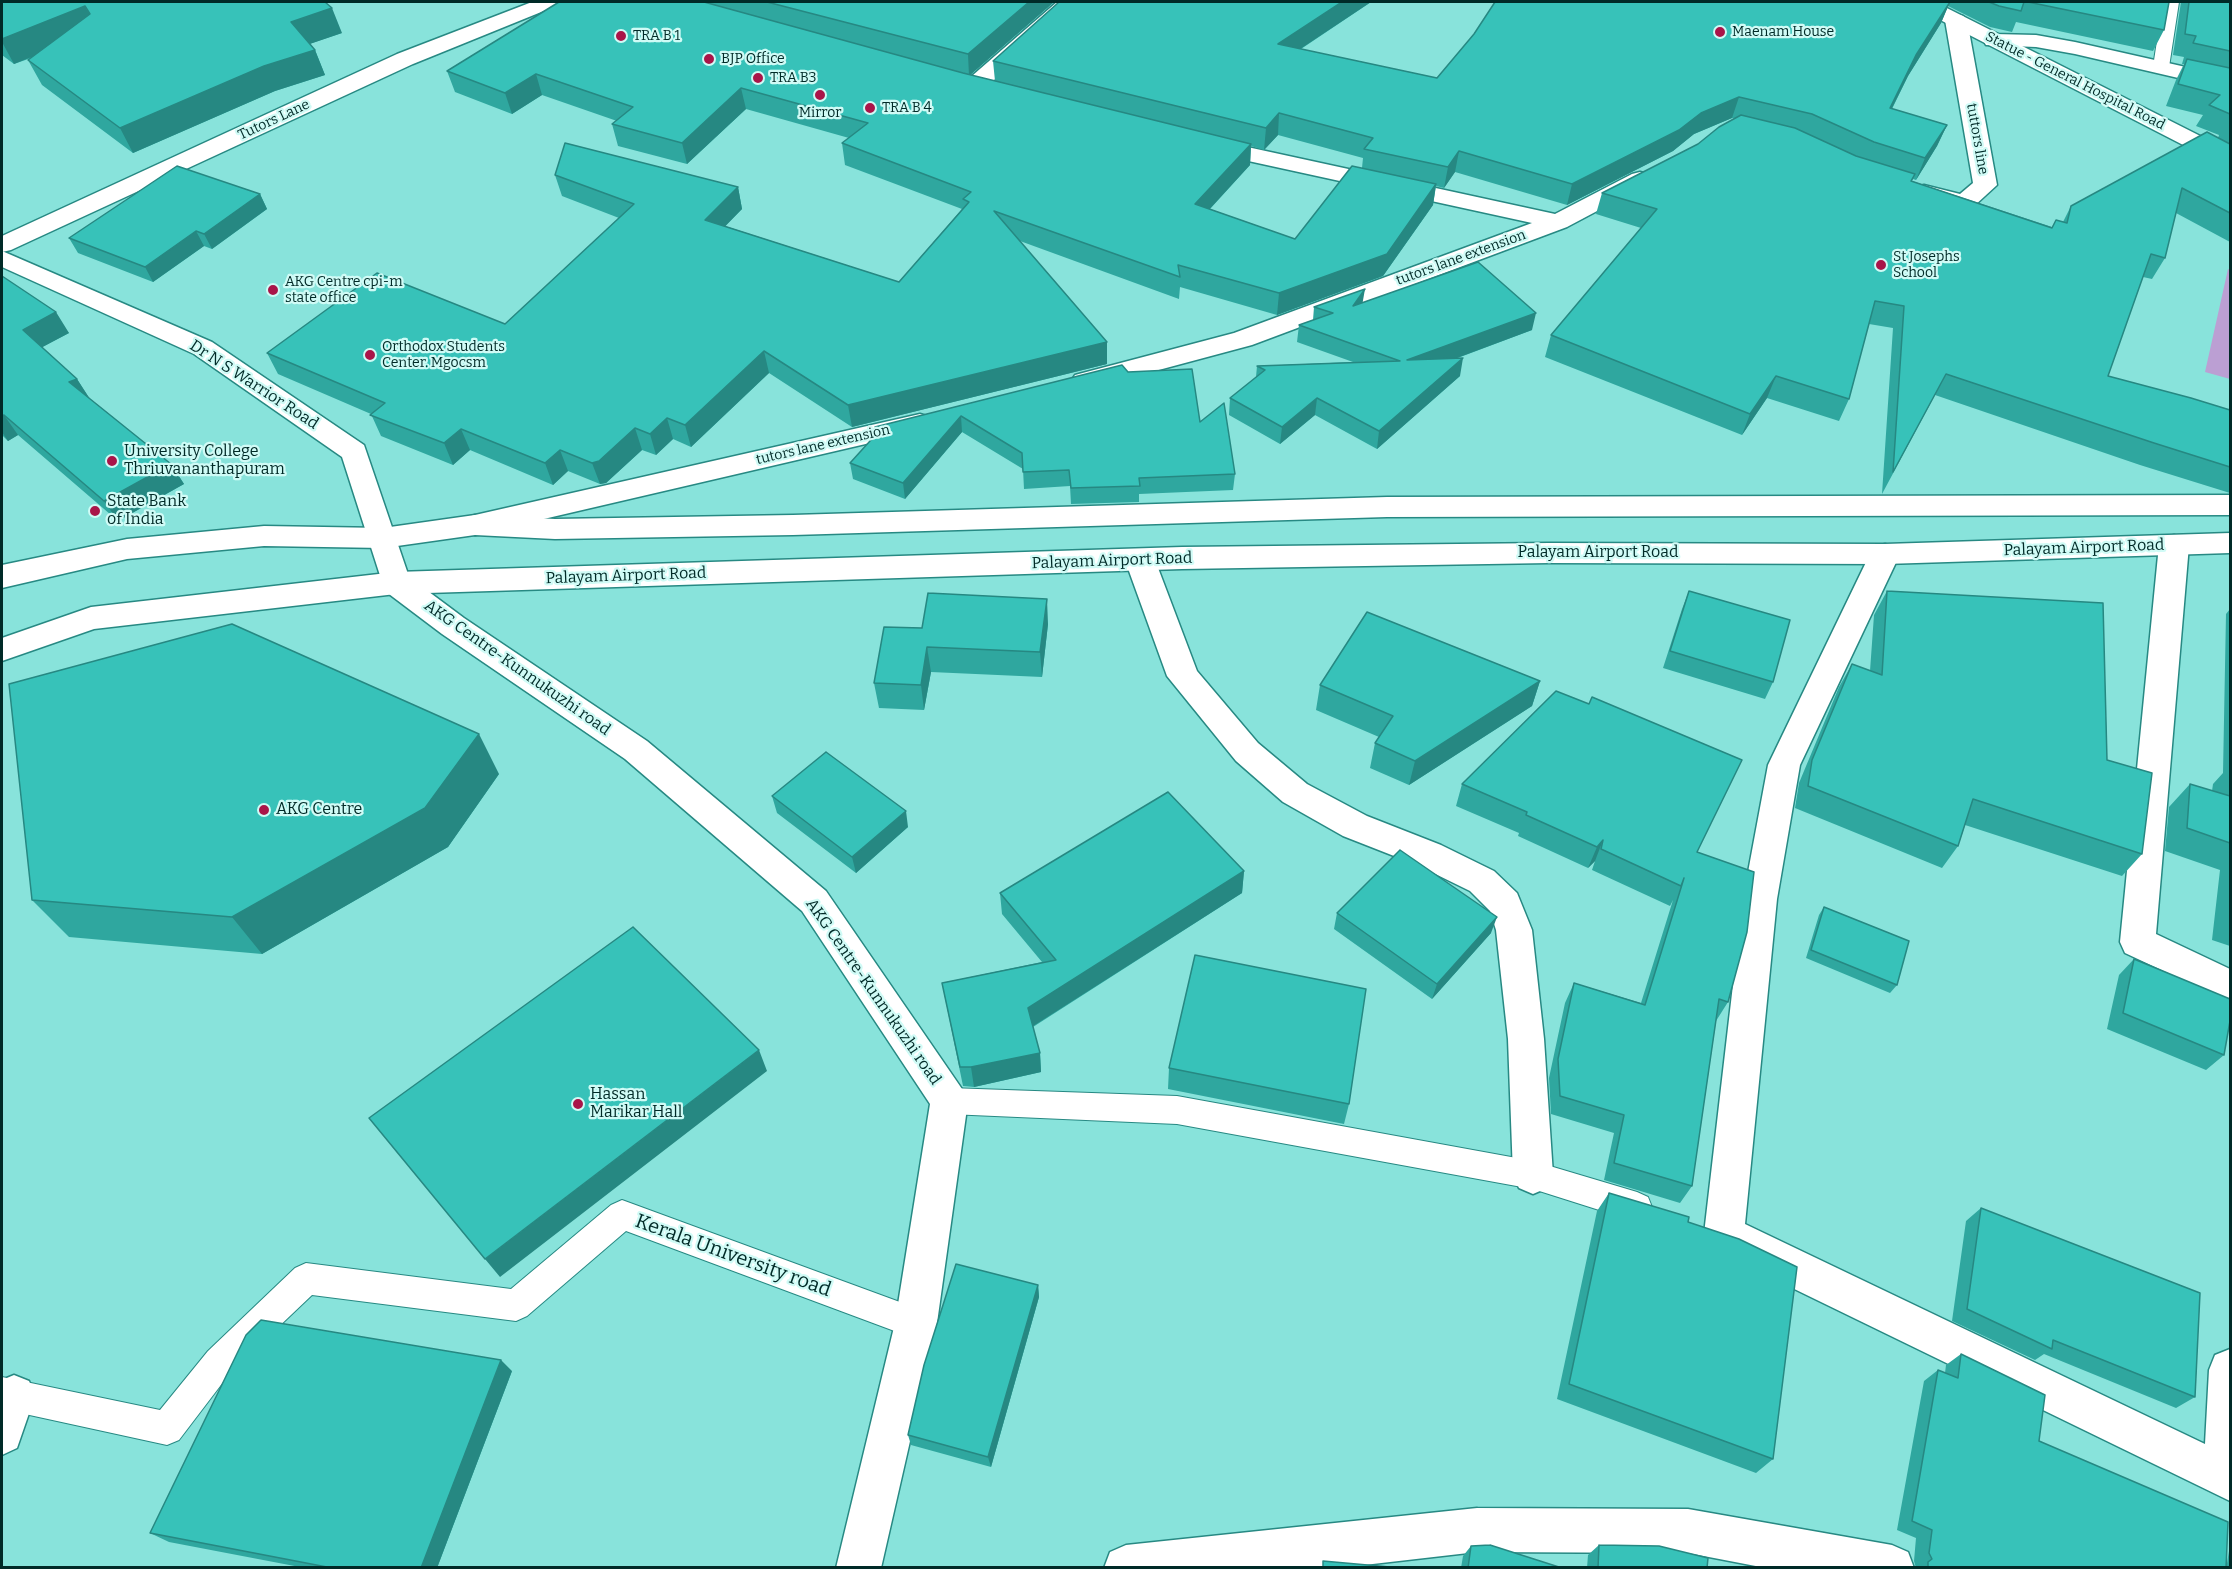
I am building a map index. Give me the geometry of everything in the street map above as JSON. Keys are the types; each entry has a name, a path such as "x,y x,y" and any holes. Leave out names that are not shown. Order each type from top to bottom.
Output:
{"street":[{"name":"Tutors Lane","path":"2,246 405,59 549,2"},
{"path":"996,93 963,84 1069,2"},
{"name":"Statue - General Hospital Road","path":"1920,2 2230,160"},
{"name":"tuttors line","path":"1908,187 1941,198 1965,202 1985,184 1956,20"},
{"path":"1994,40 2036,41 2230,84"},
{"name":"tutors lane extension","path":"1188,140 1267,160 1558,222"},
{"path":"1558,222 1661,168"},
{"name":"tutors lane extension","path":"1059,387 1243,339 1558,222"},
{"name":"Dr N S Warrior Road","path":"2,258 203,348 354,452 383,538"},
{"name":"tutors lane extension","path":"475,525 944,417"},
{"path":"2,577 127,549 264,536 383,538 475,525 555,529 781,525 1387,507 2230,505"},
{"path":"383,538 396,583"},
{"name":"Palayam Airport Road","path":"2,650 91,618 396,583 1140,560 1550,553 1885,554 2230,543"},
{"path":"2174,545 2138,942 2230,986"},
{"path":"1885,554 1784,765 1760,899 1712,1230 2228,1478 2230,1370"},
{"path":"1140,560 1183,676 1247,752 1295,793 1355,826 1429,855 1482,881 1505,903 1514,930 1526,1039 1533,1175"},
{"name":"AKG Centre-Kunnukuzhi road","path":"396,583 453,626 636,750 814,901 949,1101 916,1323 858,1568"},
{"path":"1126,1568 1477,1530 1688,1532 1869,1565"}],"lane":[{"path":"2161,67 2171,2"},
{"path":"949,1101 1178,1110 1533,1175 1668,1216"},
{"name":"Kerala University road","path":"6,1407 167,1428 219,1362 306,1279 516,1305 622,1215 916,1323"}],"shaded area":[{"path":"2228,269 2230,270 2230,379 2205,372"}],"building":[{"path":"2,2 325,2 332,8 291,22 315,50 264,66 120,128 28,60 90,14 85,6 2,39"},
{"path":"559,2 704,2 963,73 1251,144 1195,204 1295,239 1352,166 1436,184 1387,254 1279,293 1178,265 1180,277 994,211 1107,342 848,405 764,351 685,425 667,418 650,434 635,428 599,461 592,463 560,450 545,463 461,429 444,443 370,415 385,403 267,353 377,273 505,324 634,204 555,175 565,143 738,187 705,220 899,282 969,202 963,199 971,192 842,143 868,123 741,88 682,143 612,124 633,107 536,74 505,93 447,71"},
{"path":"767,2 1029,2 968,54"},
{"path":"1059,2 1342,2 1278,44 1437,78 1474,34 1495,2 1950,2 1916,55 1890,108 1947,125 1925,158 1874,142 1812,114 1739,97 1701,113 1679,130 1572,184 1459,151 1448,167 1364,149 1373,138 1279,113 1266,128 993,61"},
{"path":"1989,2 2024,2 2021,11"},
{"path":"2028,2 2169,2 2164,30"},
{"path":"2189,2 2230,2 2230,51 2193,43 2196,36 2185,34"},
{"path":"2187,59 2230,68 2230,114 2209,105 2220,95 2178,84"},
{"path":"1741,115 1795,128 1856,156 1915,174 1911,181 2052,228 2056,220 2067,223 2071,206 2207,132 2230,144 2230,213 2182,188 2165,258 2151,254 2108,376 2230,410 2230,467 1946,374 1893,472 1904,306 1875,301 1849,399 1776,376 1750,414 1551,335 1657,209 1602,193 1698,144 1719,127"},
{"path":"177,166 260,194 204,234 196,231 145,267 69,238"},
{"path":"1478,262 1536,313 1407,360 1463,358 1379,431 1317,398 1282,427 1230,398 1265,370 1257,366 1400,361 1299,325 1333,313 1314,307 1365,289 1353,306"},
{"path":"2,276 56,312 23,330 77,379 69,382 171,464 104,501 4,415 2,416"},
{"path":"1122,365 1128,372 1192,369 1200,422 1224,403 1235,474 1139,478 1140,486 1071,488 1069,470 1023,472 1022,453 961,416 903,483 850,463 880,430 875,427"},
{"path":"1689,591 1790,620 1773,682 1670,651"},
{"path":"1887,591 2103,603 2107,760 2152,773 2142,854 1973,799 1958,846 1808,786 1812,760 1852,664 1882,675"},
{"path":"928,593 1047,599 1040,652 927,647 921,685 874,683 884,627 922,628"},
{"path":"1367,612 1540,681 1415,761 1375,743 1393,716 1320,685"},
{"name":"AKG Centre","path":"232,624 479,734 425,808 232,917 32,900 9,684"},
{"path":"1556,691 1589,704 1592,697 1742,760 1697,852 1754,872 1747,932 1728,1002 1719,999 1692,1186 1614,1163 1624,1115 1560,1096 1558,1059 1574,983 1645,1005 1684,878 1681,886 1601,849 1603,840 1597,847 1526,815 1527,812 1462,784"},
{"path":"826,752 906,811 852,857 772,796"},
{"path":"2190,784 2230,796 2230,843 2187,828"},
{"path":"1168,792 1244,871 1028,1008 1040,1053 971,1067 960,1067 942,983 1056,960 1000,893"},
{"path":"1400,850 1497,917 1437,984 1337,913"},
{"path":"1824,907 1909,941 1897,985 1811,950"},
{"name":"Hassan Marikar Hall","path":"633,927 759,1050 485,1259 369,1118"},
{"path":"1195,955 1366,989 1349,1104 1169,1068"},
{"path":"2134,959 2230,999 2230,1021 2224,1055 2123,1013"},
{"path":"1609,1193 1689,1217 1688,1222 1739,1239 1797,1267 1773,1459 1569,1384"},
{"path":"1981,1208 2200,1293 2195,1397 2053,1340 2052,1349 1967,1309"},
{"path":"956,1264 1038,1285 988,1457 908,1435 924,1365"},
{"path":"261,1320 501,1360 421,1568 332,1568 150,1533 246,1335"},
{"path":"1961,1354 2045,1395 2039,1441 2228,1522 2226,1568 1928,1568 1928,1562 1932,1559 1929,1553 1932,1530 1912,1521 1938,1370 1958,1378"},
{"path":"1490,1545 1562,1568 1468,1568 1471,1546"},
{"path":"1599,1545 1659,1546 1708,1558 1707,1568 1598,1568"},
{"path":"1323,1561 1401,1568 1323,1568"}],"place":[{"name":"Maenam House","path":"1720,32"},
{"name":"TRA B 1","path":"621,36"},
{"name":"BJP Office","path":"709,59"},
{"name":"TRA B3","path":"758,78"},
{"name":"Mirror","path":"820,95"},
{"name":"TRA B 4","path":"870,108"},
{"name":"St Josephs School","path":"1881,265"},
{"name":"AKG Centre cpi-m state office","path":"273,290"},
{"name":"Orthodox Students Center. Mgocsm","path":"370,355"},
{"name":"University College Thriuvananthapuram","path":"112,461"},
{"name":"State Bank of India","path":"95,511"},
{"name":"AKG Centre","path":"264,810"},
{"name":"Hassan Marikar Hall","path":"578,1104"}]}
